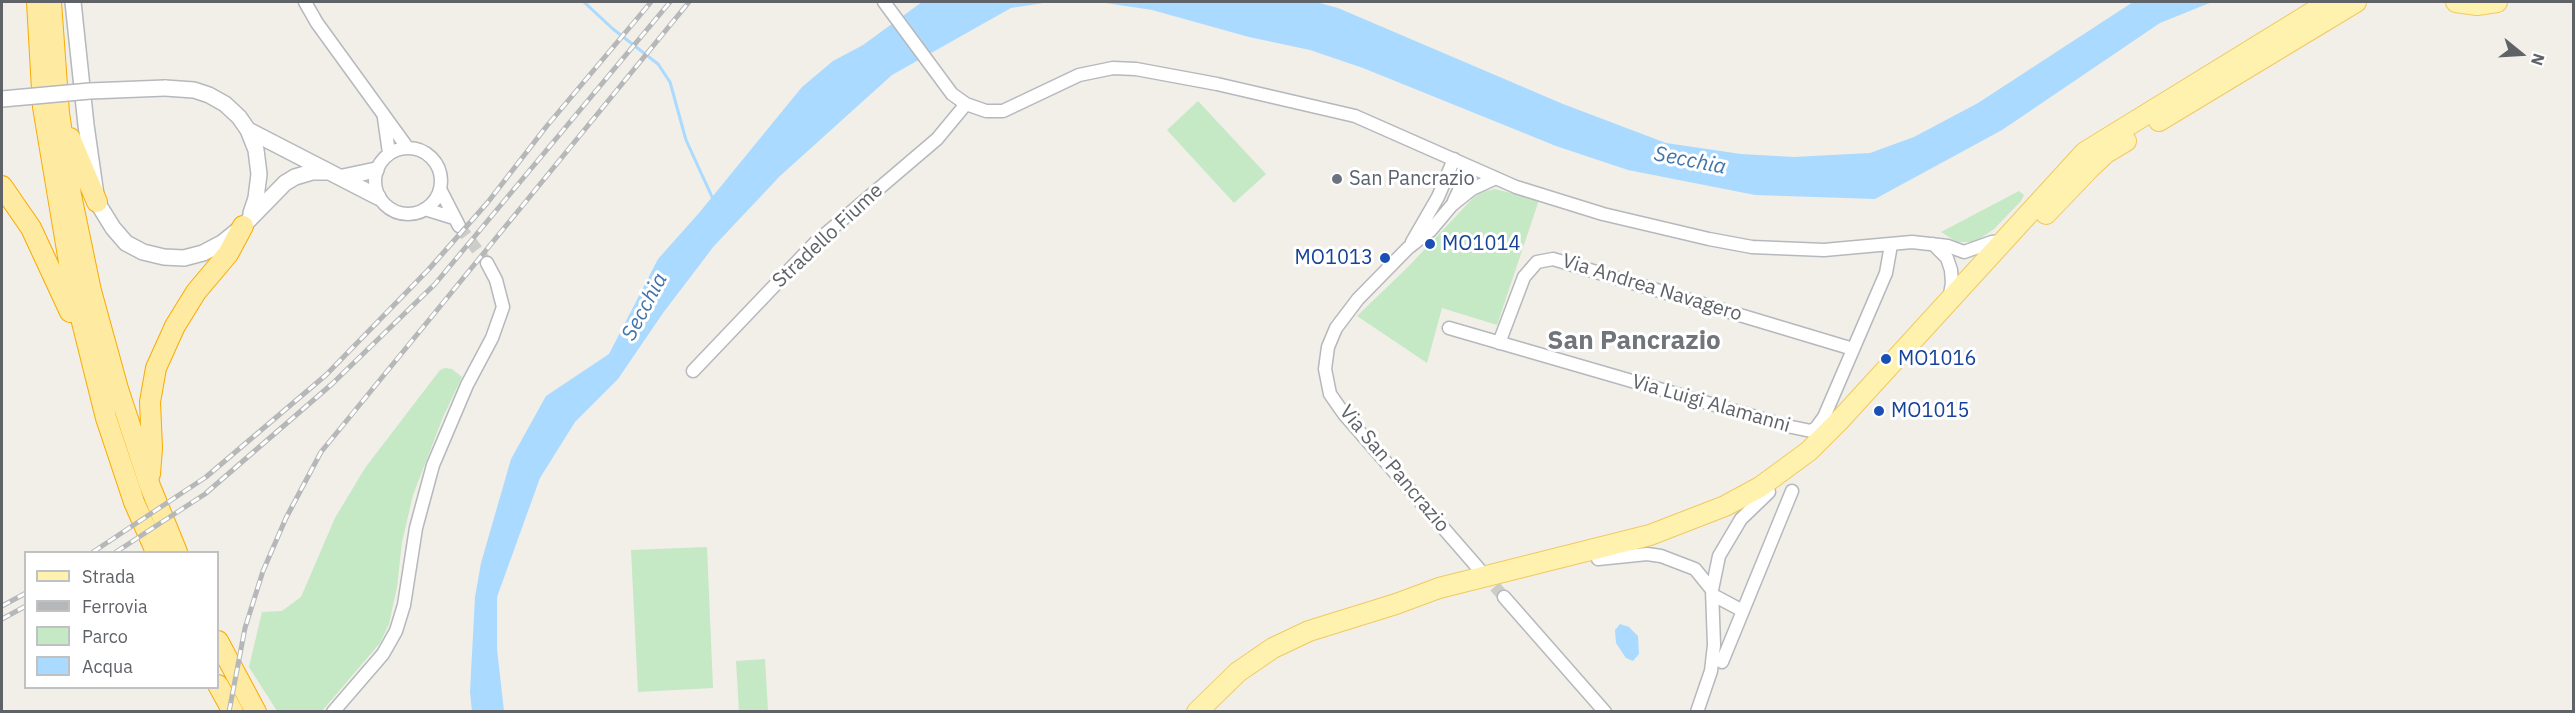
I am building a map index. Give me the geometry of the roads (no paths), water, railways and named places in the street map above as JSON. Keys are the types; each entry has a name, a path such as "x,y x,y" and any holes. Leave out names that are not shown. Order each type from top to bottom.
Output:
{"highway":[{"path":"37,2 44,118 73,286 93,374"},
{"path":"51,2 59,113 71,195 91,291 118,389 150,486 177,551"},
{"path":"59,113 97,202"},
{"path":"2,186 31,228 74,321 119,460 156,551"},
{"path":"150,486 152,448 150,402 156,368 175,326 196,291 228,254 243,226"},
{"path":"219,643 256,711"},
{"path":"219,687 233,711"}],"main road":[{"path":"1197,711 1238,672 1273,648 1334,621 1396,604 1439,588 1650,535 1725,506 1760,487 1809,451 1839,421 2085,152 2329,2"},
{"path":"1396,604 1440,598 1656,543 1731,512 1769,492 1815,460 1848,430 2011,252 2106,153 2356,2"},
{"path":"2456,2 2477,5 2496,2"}],"street":[{"path":"73,2 97,202 112,228 126,243 143,252 164,258 184,258 203,253 222,243 243,226 273,193 295,177 312,172 336,175 376,170"},
{"path":"305,2 407,147"},
{"path":"884,2 944,84 966,104 986,111 1003,111 1079,75 1113,68 1136,69 1217,84 1355,116 1496,178 1603,214 1752,247 1824,250 1912,242 1933,244 1964,252 1992,242 2005,241"},
{"path":"2,99 90,91 165,88 194,90 209,95 225,104 239,117 248,130 256,150 259,174 256,198 243,226"},
{"name":"Stradello Fiume","path":"693,370 816,242 937,139 966,104"},
{"path":"384,114 389,153"},
{"path":"248,130 378,198 385,206 405,214 425,209 435,201 440,189 440,174 434,160 422,150 407,147 389,153 376,170 375,189 378,198"},
{"name":"Via San Pancrazio","path":"1408,248 1438,197 1454,159"},
{"name":"Via San Pancrazio","path":"1452,205 1470,167"},
{"name":"Via San Pancrazio","path":"1479,569 1344,414 1330,394 1326,359 1336,328 1358,298 1408,248 1431,230 1452,205 1472,189 1496,178"},
{"path":"425,209 456,222 440,189"},
{"path":"1933,244 1947,258 1951,270 1952,283 1948,303"},
{"name":"Via Luigi Alamanni","path":"1449,328 1811,431 1821,424 1886,273 1891,245"},
{"name":"Via Andrea Navagero","path":"1499,343 1524,278 1537,262 1553,258 1853,349"},
{"path":"333,711 383,654 396,630 404,605 416,528 430,475 445,435 492,338 503,308 496,280 487,263"},
{"path":"1722,662 1792,491"},
{"path":"1691,711 1699,706 1711,671 1714,645 1715,568 1727,538 1741,519 1769,492"},
{"path":"1598,559 1647,554 1661,556 1695,569 1713,592 1743,611"},
{"path":"1504,597 1605,711"}],"water":[{"name":"Secchia","path":"922,2 1050,2 1011,8 892,75 780,176 714,246 663,313 618,379 575,422 540,478 497,597 497,649 504,711 472,712 470,692 475,597 481,563 511,459 546,396 609,354 658,259 699,213 802,87 833,61 863,45"},
{"name":"Secchia","path":"1099,2 1316,2 1338,8 1563,104 1666,143 1741,154 1794,157 1870,153 1914,137 1978,103 2133,2 2212,2 2160,23 2002,130 1875,199 1755,195 1628,170 1556,146 1363,68 1310,50 1249,37 1152,10"},
{"path":"1620,624 1629,627 1638,636 1639,654 1633,661 1626,658 1616,643 1615,630"}],"waterway":[{"path":"584,2 613,29 658,64 670,82 686,140 713,199"}],"tunnel":[{"path":"459,226 487,263"},
{"path":"1483,573 1504,597"}],"railway":[{"path":"95,551 206,477 326,375 429,269 488,202 546,127 651,2"},
{"path":"118,551 205,494 332,384 435,284 670,2"},
{"path":"229,712 245,628 263,571 286,518 321,452 689,2"},
{"path":"2,606 24,594"},
{"path":"2,619 24,607"}],"place":[{"name":"San Pancrazio","path":"1337,179"},
{"name":"MO1014","path":"1430,244"},
{"name":"MO1013","path":"1385,258"},
{"name":"MO1016","path":"1886,359"},
{"name":"MO1015","path":"1879,411"}],"district":[{"name":"San Pancrazio","path":"1634,341"}]}
